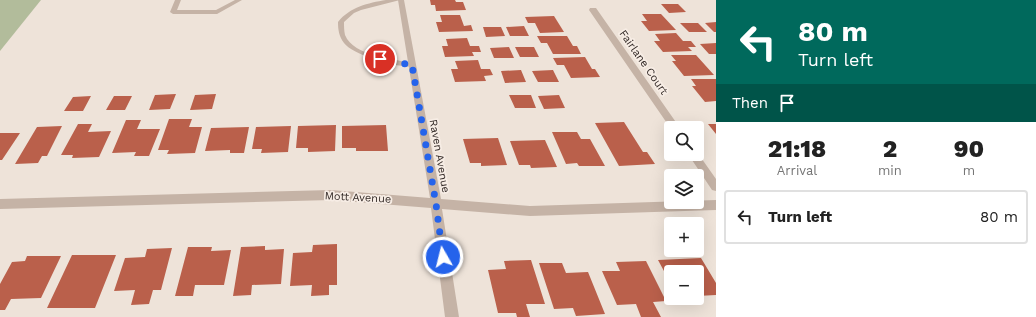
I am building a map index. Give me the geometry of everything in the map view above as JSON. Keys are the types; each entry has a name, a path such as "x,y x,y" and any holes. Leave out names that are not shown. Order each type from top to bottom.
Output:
{"street":[{"name":"Raven Avenue","path":"401,0 436,204 452,317"},
{"name":"Fairlane Court","path":"593,10 670,121"},
{"path":"698,161 716,187"},
{"name":"Mott Avenue","path":"0,204 331,195 408,200 436,204 530,212 716,205"}],"lane":[{"path":"178,0 173,12 217,12 238,0"},
{"path":"397,0 377,3 352,12 341,22 340,30 342,37 351,48 380,59 412,65"}],"green space":[{"path":"0,0 41,0 0,51"}],"building":[{"path":"430,0 455,0 456,2 463,2 466,10 436,11 435,5 431,5"},
{"path":"661,4 678,4 686,12 669,13"},
{"path":"642,14 661,14 676,30 649,31 641,21 647,21"},
{"path":"440,15 460,15 464,26 471,25 473,31 439,32 436,22 442,22"},
{"path":"554,16 564,32 540,33 535,23 528,23 525,17"},
{"path":"716,22 716,32 714,32 705,23"},
{"path":"680,23 698,23 707,32 689,32"},
{"path":"524,26 529,36 510,36 506,27"},
{"path":"483,27 501,27 505,36 486,37"},
{"path":"676,33 683,41 691,41 696,47 688,47 692,51 663,52 654,41 660,41 655,34"},
{"path":"537,36 567,36 573,46 577,46 581,54 553,54 547,43 541,43"},
{"path":"467,38 470,46 479,46 481,52 472,52 474,56 445,57 442,46 448,46 446,39"},
{"path":"716,43 716,54 709,54 700,44"},
{"path":"509,47 514,58 494,58 490,48"},
{"path":"515,47 534,47 539,57 520,57"},
{"path":"671,55 696,55 714,75 684,76 672,61 676,61"},
{"path":"585,57 592,69 595,69 600,77 571,78 564,65 557,65 553,58"},
{"path":"478,60 481,69 490,69 493,75 484,76 486,81 455,82 451,69 458,69 455,61"},
{"path":"521,70 526,82 505,83 501,71"},
{"path":"553,70 559,82 538,82 532,71"},
{"path":"691,79 716,79 716,101 705,102 692,86 696,86"},
{"path":"176,94 170,109 149,110 155,95"},
{"path":"216,94 212,109 190,110 195,95"},
{"path":"509,95 531,95 536,108 515,108"},
{"path":"559,95 565,108 544,109 538,96"},
{"path":"91,96 83,111 64,111 73,97"},
{"path":"114,96 132,96 125,110 106,110"},
{"path":"169,119 192,119 189,127 202,127 195,153 167,154 169,150 158,150"},
{"path":"126,120 141,120 137,129 160,129 149,156 134,156 136,152 112,153"},
{"path":"624,122 643,152 647,152 655,164 619,166 595,123"},
{"path":"78,124 92,124 88,132 111,131 99,157 72,158 73,155 61,155"},
{"path":"708,124 716,124 716,134"},
{"path":"336,125 335,151 308,152 308,148 296,148 298,126"},
{"path":"386,125 388,151 356,151 356,148 342,148 342,126"},
{"path":"62,126 47,156 42,156 38,163 15,164 37,127"},
{"path":"291,126 288,152 261,153 262,149 252,149 256,127"},
{"path":"249,127 244,153 230,153 230,150 205,151 211,128"},
{"path":"552,132 577,132 581,139 590,139 605,166 579,166 577,163 566,164"},
{"path":"0,133 20,133 2,160 0,160"},
{"path":"498,138 507,165 481,166 481,163 470,163 463,139"},
{"path":"545,140 557,167 531,168 530,165 519,165 510,141"},
{"path":"337,244 337,285 329,285 329,295 311,296 312,285 290,286 293,253 312,252 313,245"},
{"path":"265,246 265,250 284,249 281,284 252,285 251,295 233,296 241,247"},
{"path":"188,247 212,247 211,251 231,250 224,285 195,285 193,296 175,296"},
{"path":"172,248 161,290 153,290 149,304 131,305 135,290 114,291 125,258 145,257 147,249"},
{"path":"72,255 116,255 95,308 47,308"},
{"path":"27,256 61,256 41,298 11,299 5,310 0,310 0,284 12,262 25,261"},
{"path":"701,258 716,283 716,295 704,296 704,265 664,265 664,271 658,260"},
{"path":"531,260 545,304 526,304 530,317 517,317 516,313 498,313 488,270 506,269 504,261"},
{"path":"646,261 664,297 664,301 653,302 661,317 641,317 636,304 617,305 602,271 620,271 616,262"},
{"path":"539,263 562,263 566,273 588,272 605,314 576,316 573,308 554,309"}],"route":[{"path":"380,59 412,65 436,204 443,257"}]}
